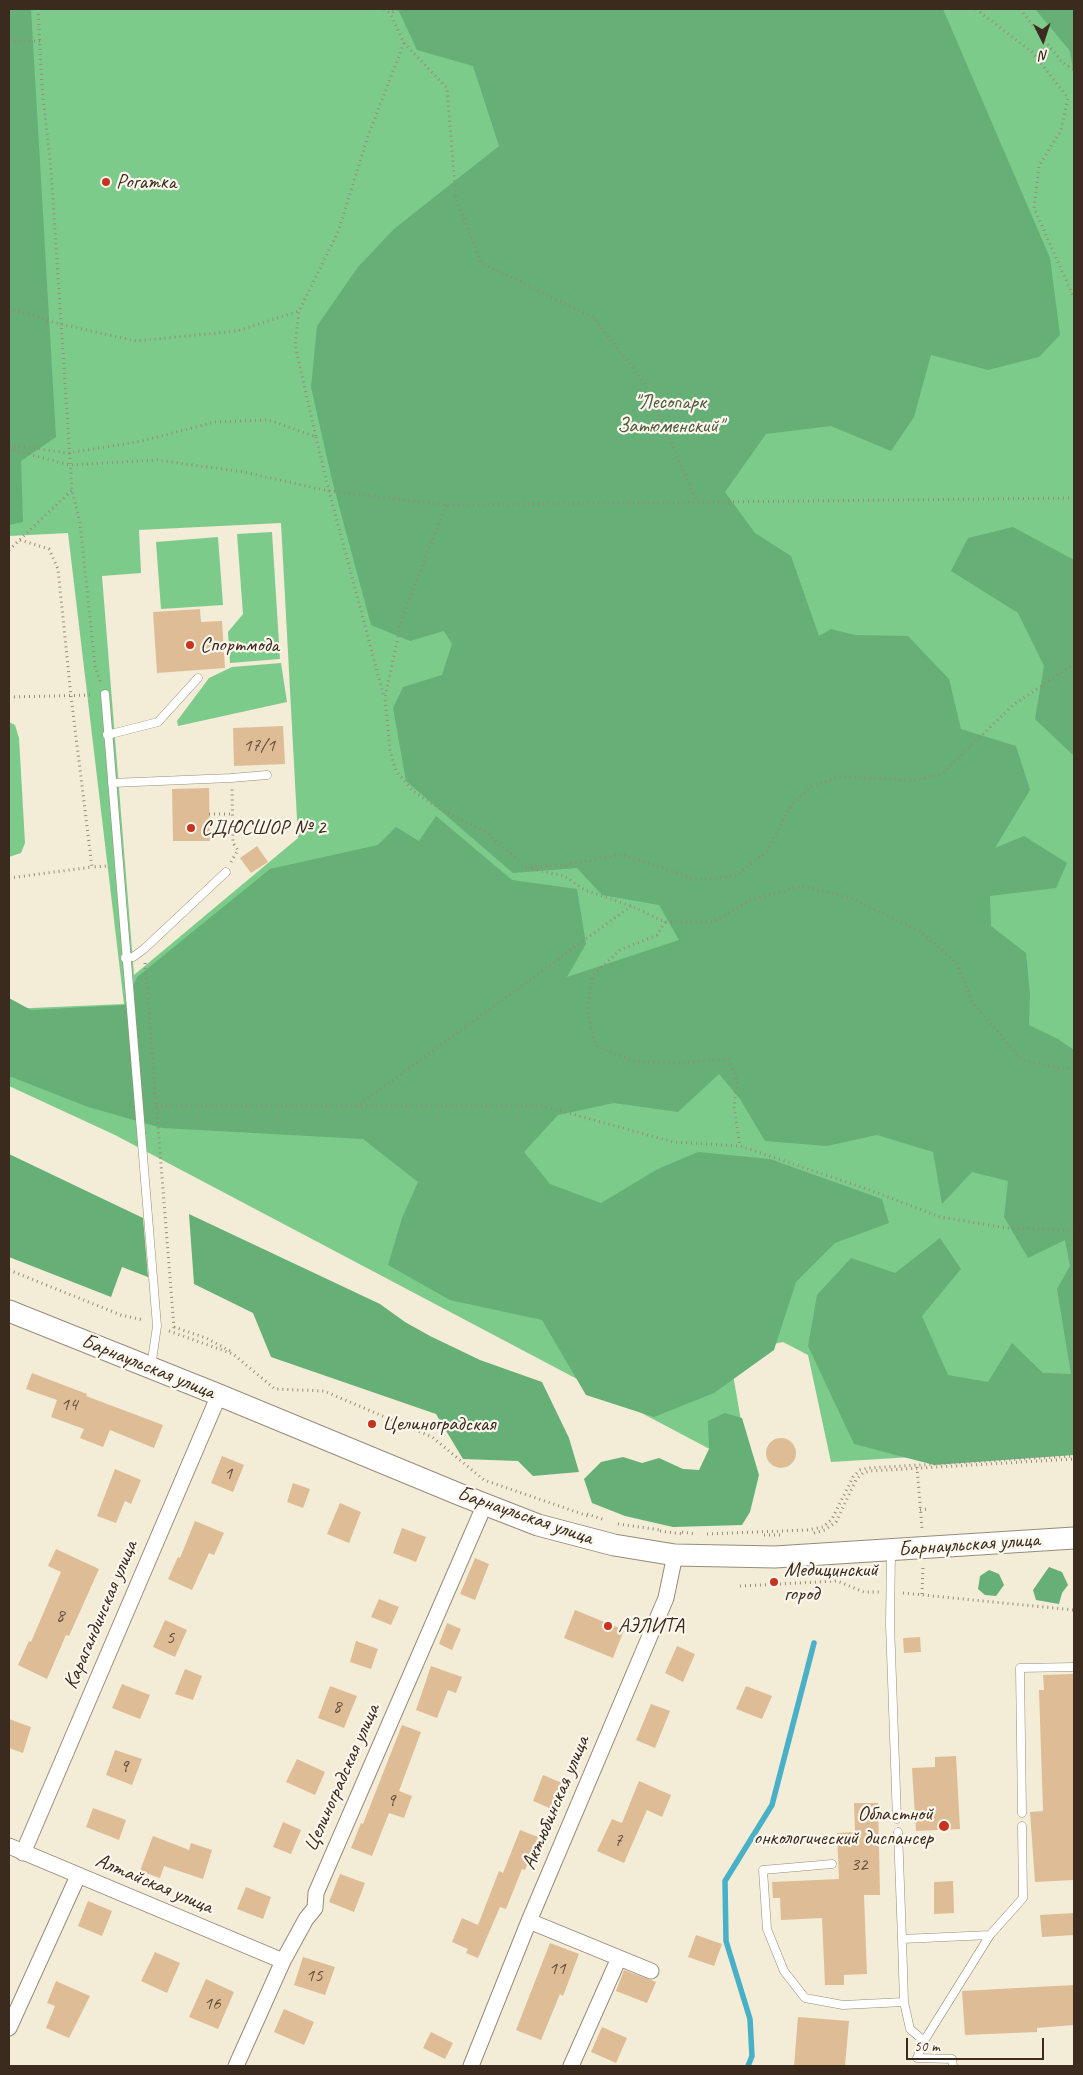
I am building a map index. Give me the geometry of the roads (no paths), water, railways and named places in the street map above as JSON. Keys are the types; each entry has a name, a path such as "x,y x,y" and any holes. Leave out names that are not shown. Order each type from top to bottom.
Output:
{"street":[{"name":"Барнаульская улица","path":"9,1311 485,1504 548,1527 614,1545 675,1555 776,1557 1074,1538"},
{"name":"Карагандинская улица","path":"23,1853 219,1395"},
{"name":"Целиноградская улица","path":"236,2066 284,1961 306,1919 315,1908 316,1893 485,1504"},
{"name":"Актюбинская улица","path":"472,2066 528,1921 666,1598 675,1555"},
{"name":"Алтайская улица","path":"9,1846 284,1961"},
{"path":"9,2028 78,1876"},
{"path":"528,1921 651,1971"},
{"path":"571,2066 619,1958"}],"lane":[{"path":"107,735 158,722 198,678"},
{"path":"105,694 125,958 157,1326 151,1369"},
{"path":"112,783 267,775"},
{"path":"125,958 133,957 144,949 226,872"},
{"path":"891,1550 890,1624 897,1819"},
{"path":"1022,1812 1020,1668 1074,1667"},
{"path":"953,2066 952,2060 917,2062 924,2041 990,1935 1023,1898 1022,1826"},
{"path":"898,1832 904,2002 910,2029 924,2041"},
{"path":"832,1864 763,1870 767,1930 784,1972 805,1998 843,2005 904,2002"},
{"path":"902,1939 990,1935"}],"waterway":[{"path":"748,2066 752,2056 750,2019 726,1941 725,1881 772,1805 814,1643"}],"place":[{"name":"Рогатка","path":"106,182"},
{"name":"Спортмода","path":"190,645"},
{"name":"СДЮСШОР № 2","path":"191,828"},
{"name":"Целиноградская","path":"372,1424"},
{"name":"Медицинский город","path":"774,1582"},
{"name":"АЭЛИТА","path":"608,1626"},
{"name":"Областной онкологический диспансер","path":"944,1826"}],"park label":[{"name":"\"Лесопарк Затюменский\"","path":"670,414"}]}
